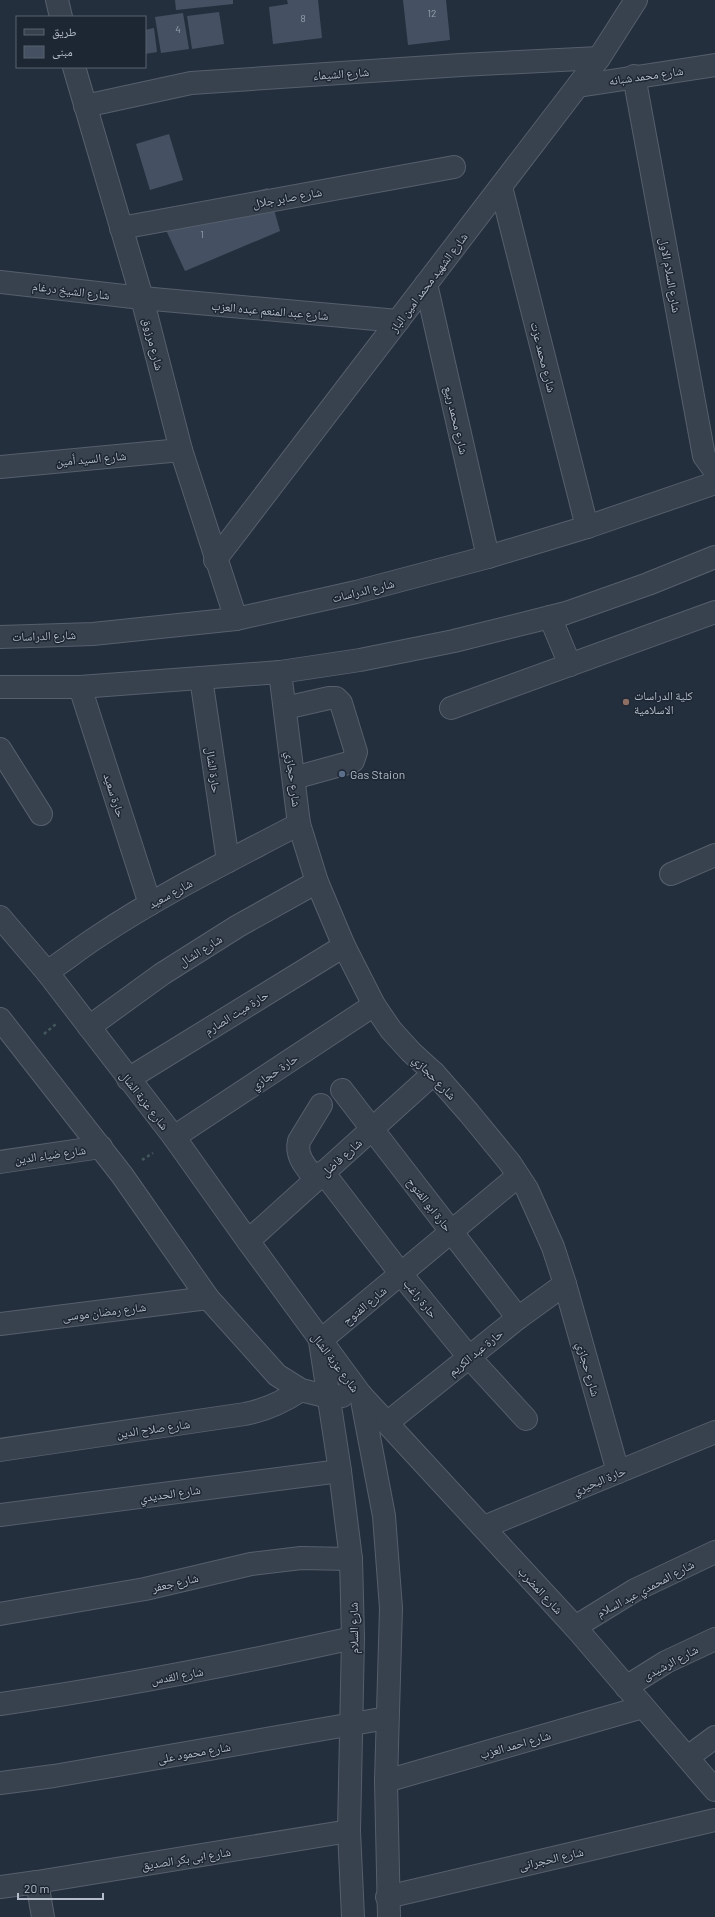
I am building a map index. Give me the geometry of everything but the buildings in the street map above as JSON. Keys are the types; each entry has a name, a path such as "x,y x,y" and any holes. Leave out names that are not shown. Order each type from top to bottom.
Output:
{"street":[{"path":"57,0 61,16"},
{"name":"شارع الشهيد محمد امين الباز","path":"215,560 578,86 599,58 636,0"},
{"name":"شارع الشيماء","path":"85,106 191,83 461,65 599,58"},
{"name":"شارع محمد شبانه","path":"578,86 634,76 715,65"},
{"name":"شارع مرزوق","path":"74,68 142,298 181,450 215,560 236,619"},
{"name":"شارع السلام الاول","path":"634,76 704,456 715,471"},
{"name":"شارع صابر جلال","path":"121,228 454,166"},
{"name":"شارع محمد عزت","path":"501,187 587,527"},
{"name":"شارع الشيخ درغام","path":"0,282 142,298"},
{"name":"شارع محمد ربيع","path":"426,284 488,557"},
{"name":"شارع عبد المنعم عبده العزب","path":"142,298 398,321"},
{"name":"شارع السيد أمين","path":"0,467 181,450"},
{"name":"شارع الدراسات","path":"0,636 93,634 236,619 356,592 488,557 587,527 715,483"},
{"path":"0,687 80,687 201,678 280,672 360,660 550,617 648,584 715,557"},
{"path":"450,708 715,612"},
{"path":"550,617 570,665"},
{"name":"شارع حجازي","path":"280,672 299,824 317,882 344,946 374,1004 391,1030 411,1052 434,1073 510,1163 541,1217 565,1284 618,1472"},
{"name":"حارة الشال","path":"201,678 228,861"},
{"name":"حارة سعيد","path":"80,687 150,904"},
{"path":"284,708 329,698 336,698 341,703 356,752 353,761 294,778"},
{"path":"0,749 41,814"},
{"name":"شارع سعيد","path":"47,972 97,937 150,904 299,824"},
{"path":"671,874 715,855"},
{"name":"شارع الشال","path":"89,1027 162,974 225,934 317,882"},
{"name":"شارع عزبة الشال","path":"0,916 47,972 174,1137 320,1341 361,1395"},
{"name":"حارة ميت الصارم","path":"128,1079 344,946"},
{"name":"حارة حجازي","path":"174,1137 374,1004"},
{"name":"شارع عزبة الشال","path":"0,1019 122,1175 208,1298 277,1375 301,1390 329,1397 361,1395"},
{"name":"شارع فاضل","path":"248,1241 434,1073"},
{"name":"حارة ابو الفتوح","path":"342,1090 518,1318"},
{"name":"حارة راغب","path":"321,1105 299,1141 298,1147 300,1158 320,1176 469,1357 526,1418"},
{"name":"شارع ضياء الدين","path":"0,1162 101,1147"},
{"name":"شارع الفتوح","path":"320,1341 518,1176"},
{"name":"حارة عبد الكريم","path":"387,1423 518,1318 565,1284"},
{"name":"شارع رمضان موسى","path":"0,1324 208,1298"},
{"name":"شارع السلام","path":"320,1341 340,1471 351,1559 354,1638 349,1831 353,1917"},
{"name":"شارع صلاح الدين","path":"0,1450 245,1414 265,1410 284,1402 301,1390"},
{"path":"361,1395 384,1516 391,1608 386,1781 388,1907"},
{"name":"شارع المضرب","path":"361,1395 575,1627 715,1790"},
{"name":"حارة البحيري","path":"484,1528 715,1432"},
{"name":"شارع الحديدي","path":"0,1515 340,1471"},
{"name":"شارع المحمدي عبد السلام","path":"575,1627 635,1590 715,1552"},
{"name":"شارع جعفر","path":"0,1614 146,1589 251,1564 301,1558 351,1559"},
{"name":"شارع القدس","path":"0,1704 87,1691 214,1669 354,1638"},
{"name":"شارع الرشيدى","path":"626,1687 666,1662 715,1639"},
{"name":"شارع احمد العزب","path":"386,1781 644,1707"},
{"name":"شارع محمود على","path":"0,1783 54,1776 387,1718"},
{"path":"688,1757 715,1737"},
{"name":"شارع الحجرانى","path":"388,1907 715,1820"},
{"name":"شارع ابى بكر الصديق","path":"0,1887 349,1831"},
{"path":"37,1882 43,1917"}],"path":[{"path":"24,1050 75,1009"},
{"path":"122,1175 174,1137"}],"place":[{"name":"كلية الدراسات الاسلامية","path":"626,702"},
{"name":"Gas Staion","path":"342,774"}]}
